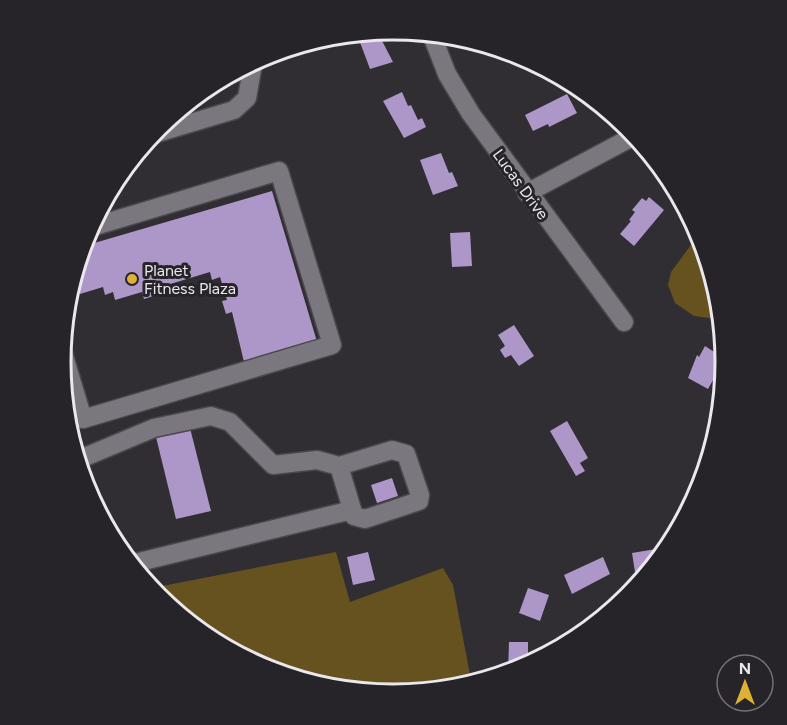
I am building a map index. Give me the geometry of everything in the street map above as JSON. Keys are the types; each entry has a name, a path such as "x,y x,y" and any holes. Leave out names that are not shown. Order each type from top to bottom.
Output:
{"street":[{"name":"Lucas Drive","path":"436,43 458,94 527,194 624,322"},
{"path":"173,128 234,110 247,98 251,74"},
{"path":"527,194 626,140"},
{"path":"73,391 83,419 332,345 279,171 103,224"},
{"path":"86,457 154,428 211,416 231,422 273,465 317,460 339,466 392,450 400,451 405,454 420,495 419,501 365,519 354,516 339,466"},
{"path":"140,561 352,510"}],"shaded area":[{"path":"692,243 705,279 713,318 694,316 675,303 668,285 671,272"},
{"path":"336,552 350,602 443,568 453,585 470,675 415,684 372,684 310,674 270,660 232,641 197,618 162,586"}],"building":[{"path":"382,41 393,62 370,69 360,42"},
{"path":"402,92 408,106 411,105 418,120 422,118 426,127 404,138 383,101"},
{"path":"567,94 577,113 549,127 548,124 533,131 525,115"},
{"path":"441,153 449,173 452,172 458,186 433,195 420,160"},
{"name":"Planet Fitness Plaza","path":"272,191 318,345 251,365 249,360 244,362 232,312 226,314 222,301 227,300 220,277 212,280 210,272 167,285 169,291 144,299 142,292 115,300 113,292 105,295 103,287 80,294 82,279 95,243"},
{"path":"649,197 664,210 634,246 620,234 631,221 629,220 635,212 632,210 642,198 646,201"},
{"path":"470,232 472,266 452,267 450,233"},
{"path":"514,325 534,356 519,366 511,355 505,358 500,350 505,346 498,335"},
{"path":"705,346 716,353 715,376 708,389 688,378 697,355 699,357"},
{"path":"567,421 588,458 580,463 585,471 576,476 550,431"},
{"path":"190,428 211,511 176,519 156,437"},
{"path":"392,478 398,496 377,503 371,485"},
{"path":"656,549 639,571 635,572 632,553"},
{"path":"368,552 375,580 353,585 347,557"},
{"path":"603,557 610,574 572,594 564,575"},
{"path":"528,588 549,595 540,621 519,613"},
{"path":"509,642 528,642 528,655 508,663"}],"place":[{"name":"Planet Fitness Plaza","path":"132,279"}]}
